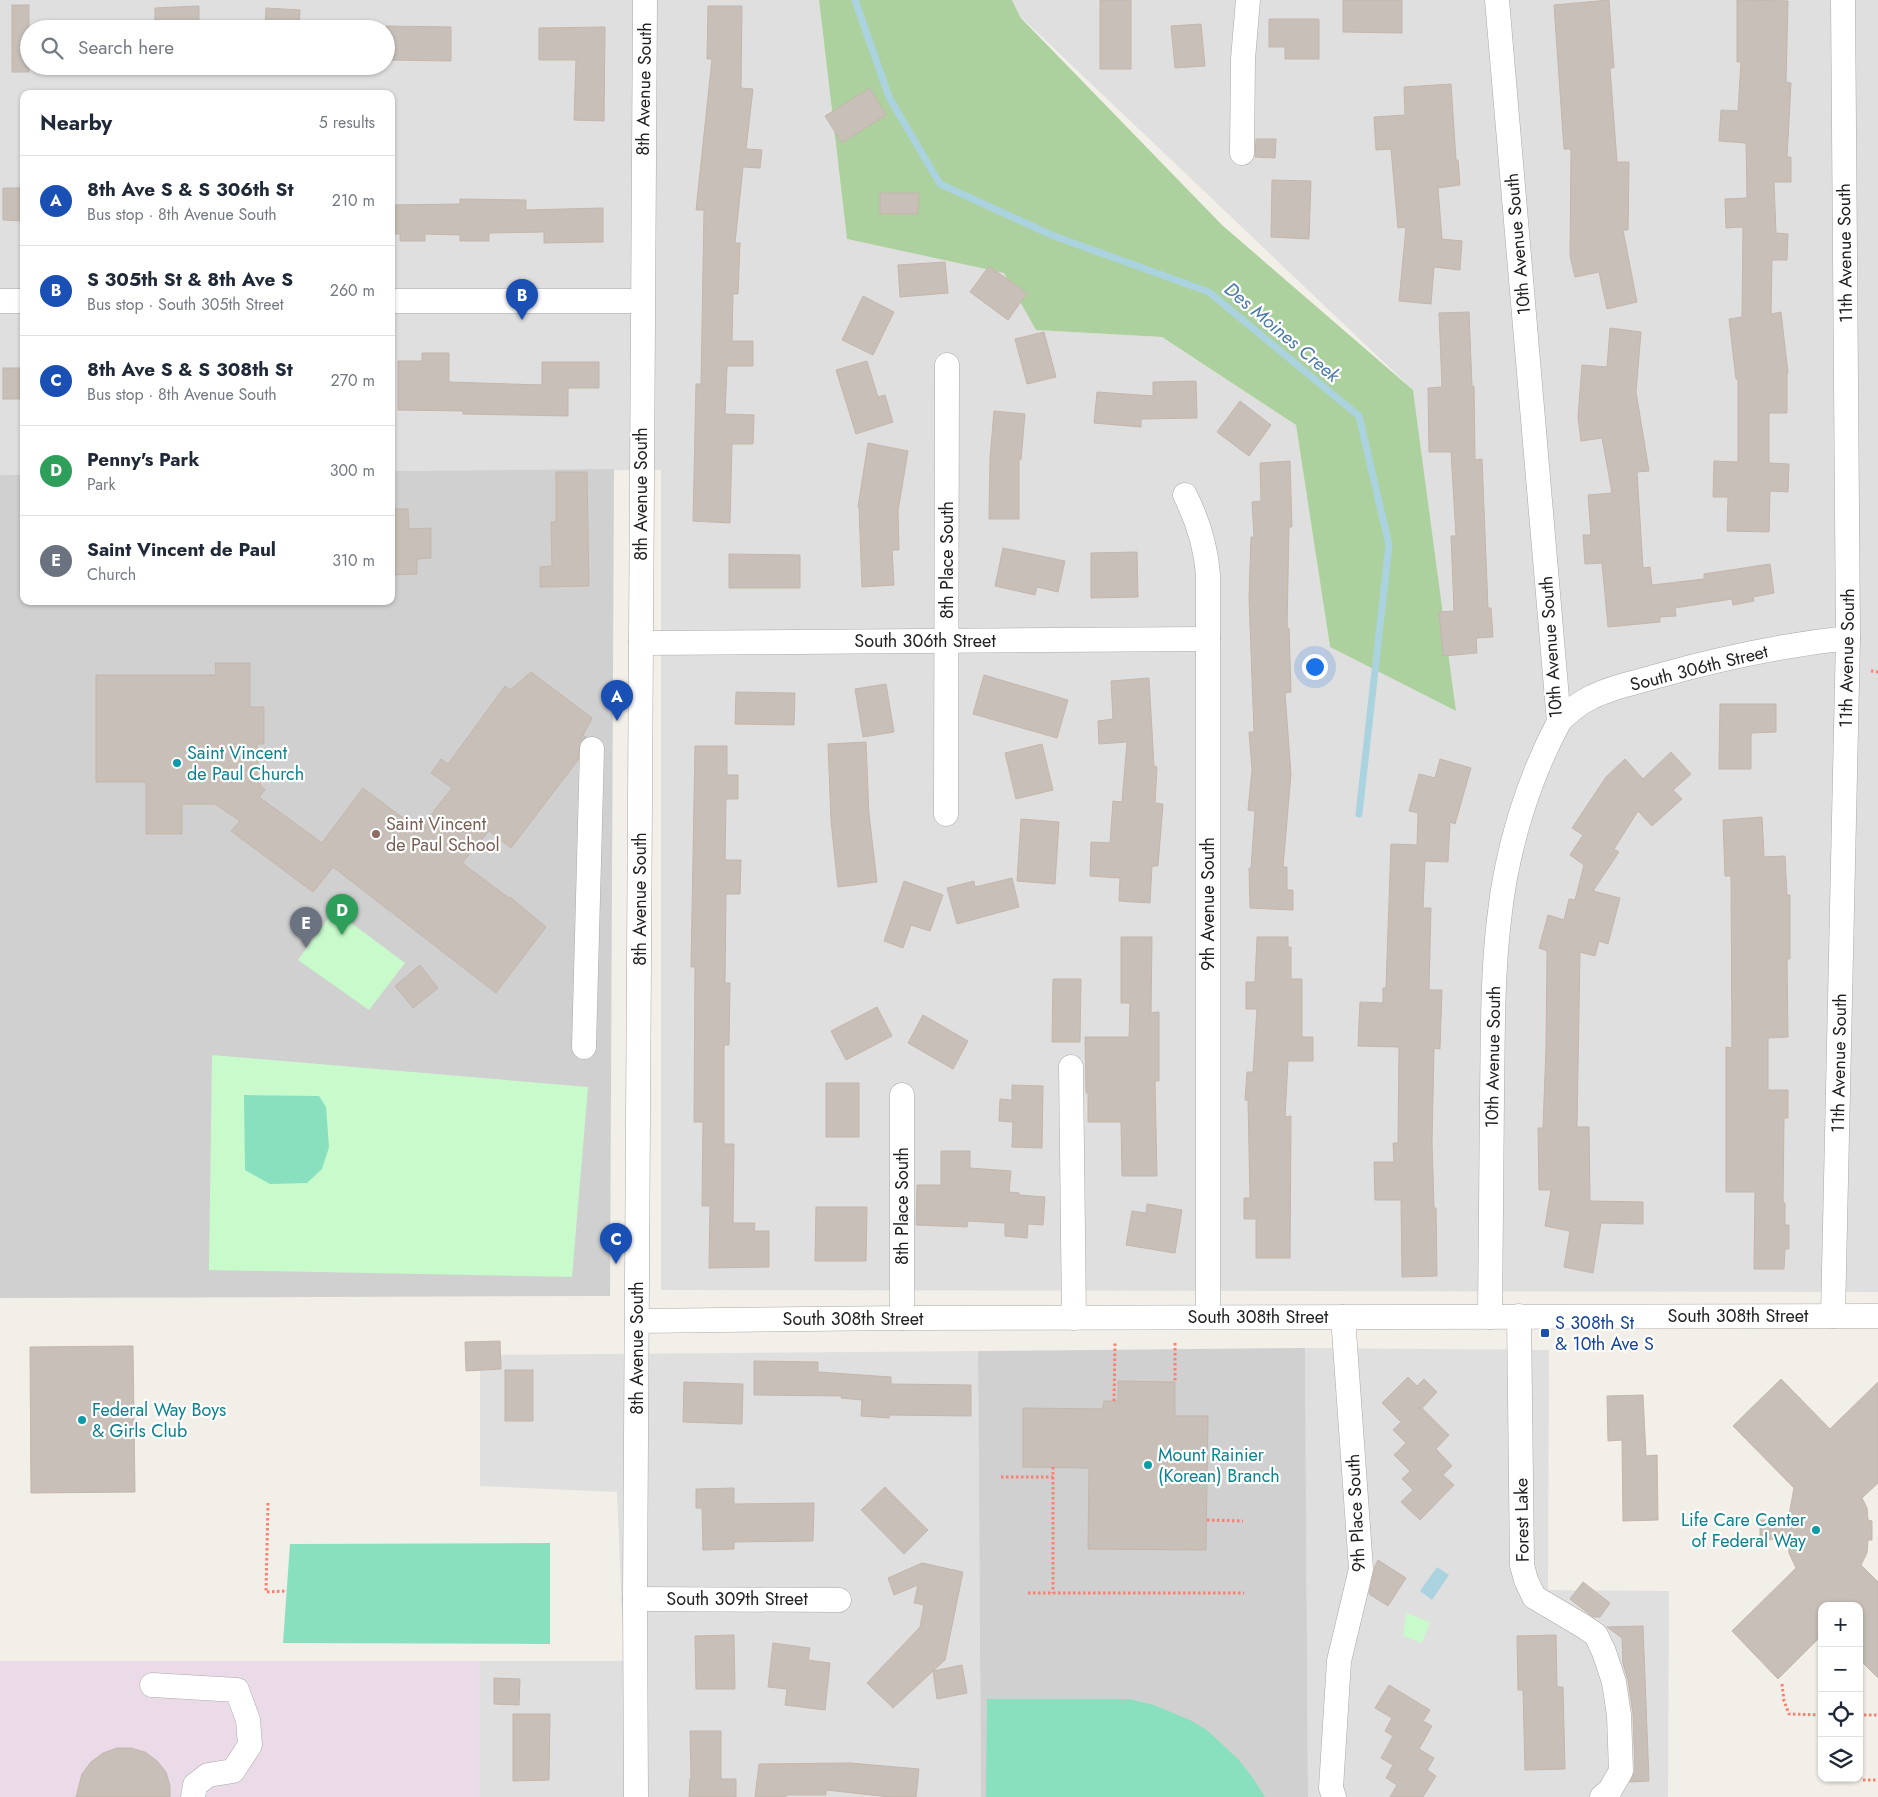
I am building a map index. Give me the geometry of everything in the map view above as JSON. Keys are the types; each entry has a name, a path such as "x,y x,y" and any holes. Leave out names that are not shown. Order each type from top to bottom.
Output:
{"street":[{"name":"8th Avenue South","path":"636,1797 635,1599 645,0"},
{"path":"1242,153 1244,59 1248,0"},
{"name":"10th Avenue South","path":"1490,1317 1493,1021 1499,919 1505,875 1521,814 1542,758 1559,722 1497,0"},
{"name":"11th Avenue South","path":"1833,1316 1848,638 1843,0"},
{"path":"0,301 20,301"},
{"path":"395,301 642,301"},
{"name":"8th Place South","path":"946,814 947,365"},
{"name":"9th Avenue South","path":"1184,495 1196,518 1207,560 1208,1317"},
{"name":"South 306th Street","path":"1559,722 1578,705 1594,696 1611,690 1681,670 1767,650 1848,638"},
{"name":"South 306th Street","path":"641,643 1208,639"},
{"path":"584,1048 592,749"},
{"path":"1071,1067 1074,1318"},
{"name":"8th Place South","path":"902,1094 902,1318"},
{"name":"Forest Lake","path":"1519,1316 1522,1565 1526,1580 1534,1597 1596,1635 1604,1652 1614,1682 1619,1715 1621,1771 1610,1790 1602,1797"},
{"name":"South 308th Street","path":"638,1321 902,1318 1878,1316"},
{"name":"9th Place South","path":"1334,1797 1331,1788 1339,1661 1362,1569 1343,1317"},
{"name":"South 309th Street","path":"635,1599 839,1600"},
{"path":"152,1685 237,1690 248,1720 250,1745 232,1771 208,1776 195,1785 192,1797"}],"path":[{"path":"1114,1401 1115,1344"},
{"path":"1175,1344 1175,1382"},
{"path":"1053,1467 1054,1593"},
{"path":"1002,1477 1053,1477"},
{"path":"268,1503 266,1592 286,1591"},
{"path":"1207,1520 1243,1521"},
{"path":"1028,1593 1244,1593"},
{"path":"1782,1684 1784,1701 1789,1714 1818,1715"},
{"path":"1863,1715 1878,1716"},
{"path":"1863,1780 1878,1780"}],"shaded area":[{"path":"0,0 819,0 847,239 1005,273 1036,330 1162,337 1296,425 1330,647 1456,711 1413,390 1021,17 1012,0 1878,0 1878,1292 661,1290 661,470 395,471 395,90 20,90 20,475 0,475"},
{"path":"614,469 610,1296 0,1298 0,475 20,475 20,605 395,605 395,471"},
{"path":"1305,1348 1549,1350 1548,1590 1669,1591 1668,1797 1308,1797"},
{"path":"1305,1348 1308,1797 981,1797 978,1351"},
{"path":"978,1351 981,1797 480,1797 480,1661 624,1661 617,1492 480,1486 480,1355"},
{"path":"0,1661 480,1661 480,1797 0,1797"}],"green space":[{"path":"819,0 1012,0 1021,18 1222,225 1413,390 1456,711 1330,647 1296,425 1162,337 1036,330 1004,273 847,239"},
{"path":"334,910 405,963 369,1010 298,960"},
{"path":"212,1055 588,1087 572,1277 209,1270"},
{"path":"244,1095 319,1096 326,1107 329,1147 322,1169 307,1183 270,1184 245,1170"},
{"path":"550,1543 550,1644 283,1643 290,1544"},
{"path":"1406,1613 1430,1622 1422,1643 1403,1636"},
{"path":"987,1699 1129,1699 1154,1705 1190,1720 1207,1730 1239,1760 1265,1797 986,1797"}],"water":[{"path":"1437,1567 1449,1575 1432,1600 1420,1591"}],"building":[{"path":"1100,0 1131,0 1131,69 1100,69"},
{"path":"1343,0 1402,0 1402,33 1343,32"},
{"path":"1609,0 1614,68 1610,68 1617,162 1629,162 1628,230 1623,230 1637,302 1607,309 1599,272 1575,277 1570,256 1571,149 1564,149 1554,5"},
{"path":"1737,0 1788,1 1786,82 1791,83 1787,157 1791,157 1791,182 1774,182 1776,233 1788,234 1787,260 1772,260 1771,314 1781,312 1788,373 1787,413 1769,413 1769,463 1789,464 1788,492 1770,491 1769,532 1727,531 1728,497 1713,497 1714,461 1738,462 1738,379 1736,379 1729,319 1742,317 1743,227 1726,228 1725,199 1747,198 1746,143 1719,141 1721,110 1738,111 1741,62 1737,62"},
{"path":"12,5 29,5 29,20 20,20 20,72 12,72"},
{"path":"199,6 199,20 155,20 155,8"},
{"path":"708,6 742,6 741,88 753,89 746,149 762,150 760,168 743,167 735,243 740,243 738,294 733,294 732,341 753,341 753,366 727,366 725,414 754,415 753,444 732,444 730,523 693,521 696,384 701,384 704,210 696,210 712,59 707,59"},
{"path":"266,8 300,10 299,20 265,20"},
{"path":"1269,19 1319,19 1319,59 1285,59 1285,47 1269,47"},
{"path":"1201,24 1205,66 1175,68 1171,26"},
{"path":"395,26 451,27 451,61 395,60"},
{"path":"605,27 604,121 574,120 576,60 539,60 539,28"},
{"path":"1451,84 1456,160 1458,160 1460,185 1438,188 1442,239 1462,241 1460,270 1434,267 1431,304 1399,301 1406,227 1398,228 1391,149 1376,150 1374,117 1405,115 1404,87"},
{"path":"870,88 886,115 842,143 825,116"},
{"path":"1256,139 1276,139 1275,158 1255,157"},
{"path":"1272,180 1311,181 1309,239 1271,237"},
{"path":"3,188 20,188 20,221 3,220"},
{"path":"880,193 919,193 918,214 880,214"},
{"path":"460,199 526,200 526,210 603,208 603,242 544,243 544,232 489,233 489,241 460,241 460,235 425,234 425,241 400,241 400,234 395,234 395,205 460,204"},
{"path":"945,262 948,293 900,297 898,265"},
{"path":"989,266 1027,293 1008,320 970,292"},
{"path":"863,296 894,312 873,355 842,340"},
{"path":"1469,312 1472,386 1474,386 1475,460 1482,459 1488,608 1491,608 1493,637 1476,638 1477,653 1443,656 1439,612 1454,611 1451,536 1456,536 1451,452 1429,452 1428,388 1442,387 1439,313"},
{"path":"1610,328 1641,332 1636,392 1649,471 1637,472 1643,568 1650,567 1652,585 1704,579 1704,574 1770,564 1774,593 1753,597 1754,601 1733,605 1732,599 1675,608 1676,616 1660,617 1660,622 1608,627 1602,563 1585,564 1583,535 1591,535 1588,495 1612,493 1602,438 1581,441 1578,417 1582,365 1607,367"},
{"path":"1044,332 1056,377 1027,384 1015,339"},
{"path":"422,353 449,353 449,382 542,385 542,362 599,362 599,388 568,388 568,416 463,414 463,411 398,410 398,361 422,361"},
{"path":"867,361 878,397 885,395 893,422 856,434 836,370"},
{"path":"3,368 20,368 20,399 3,399"},
{"path":"1196,381 1197,418 1141,419 1141,427 1094,423 1097,392 1153,396 1153,382"},
{"path":"1240,401 1271,425 1249,456 1217,432"},
{"path":"994,411 1025,414 1021,460 1019,459 1019,519 989,519 990,458"},
{"path":"868,443 908,451 898,511 899,550 892,550 894,585 862,587 858,507"},
{"path":"1290,461 1292,527 1289,527 1287,628 1289,628 1291,692 1285,693 1291,774 1283,867 1287,867 1287,890 1293,890 1293,910 1250,908 1249,868 1251,868 1255,811 1248,810 1252,770 1249,732 1254,732 1249,598 1251,537 1254,537 1252,502 1261,501 1260,463"},
{"path":"556,472 587,472 589,586 540,587 540,567 552,566 551,522 556,522"},
{"path":"395,509 408,509 409,529 431,528 431,558 417,559 417,574 395,575"},
{"path":"1003,548 1065,561 1058,592 1037,587 1035,595 995,586"},
{"path":"1137,552 1138,597 1091,598 1091,553"},
{"path":"729,554 800,555 800,588 729,588"},
{"name":"Saint Vincent de Paul School","path":"215,663 250,663 250,707 264,707 264,744 257,744 258,782 265,790 259,797 322,843 363,788 419,830 452,788 431,773 441,759 448,764 505,686 510,690 531,672 592,718 583,735 586,737 580,742 578,760 511,848 489,831 462,863 510,897 546,927 496,993 333,867 313,892 231,831 240,821 215,804 182,804 182,834 146,834 146,782 96,782 96,675 216,675"},
{"path":"984,675 1068,700 1057,738 973,714"},
{"path":"1149,678 1154,766 1157,767 1155,803 1163,804 1158,866 1152,866 1150,903 1119,901 1120,878 1090,876 1091,842 1110,843 1113,801 1122,802 1127,742 1099,744 1098,721 1113,719 1111,681"},
{"path":"886,684 894,732 863,737 855,689"},
{"path":"736,692 795,693 794,725 735,724"},
{"path":"1720,704 1776,704 1776,732 1751,733 1751,769 1719,769"},
{"path":"866,742 869,814 877,882 838,887 831,821 828,744"},
{"path":"1042,744 1053,790 1016,799 1005,753"},
{"path":"695,746 727,746 727,775 738,775 738,799 726,799 725,860 741,860 740,894 726,894 725,983 730,983 729,1045 724,1045 724,1144 734,1144 733,1223 755,1223 754,1231 769,1231 769,1267 709,1268 710,1206 702,1206 703,1122 694,1122 695,967 691,967"},
{"path":"1671,752 1691,774 1673,790 1682,799 1652,826 1638,811 1614,849 1619,852 1593,891 1620,898 1608,944 1599,941 1595,956 1580,952 1577,1127 1589,1127 1590,1201 1643,1202 1643,1224 1601,1223 1593,1273 1564,1267 1570,1231 1545,1226 1551,1190 1539,1190 1538,1128 1543,1128 1547,951 1539,948 1548,915 1564,920 1569,899 1575,900 1584,865 1570,855 1583,835 1572,828 1606,777 1625,759 1643,779"},
{"path":"1440,759 1471,768 1455,824 1450,822 1448,862 1425,861 1423,908 1431,908 1429,990 1442,990 1440,1049 1434,1048 1432,1142 1434,1208 1436,1208 1437,1276 1402,1277 1401,1200 1375,1200 1374,1162 1394,1162 1393,1143 1398,1143 1399,1047 1358,1046 1360,1002 1383,1003 1383,988 1386,988 1391,844 1417,845 1418,813 1409,811 1419,774 1435,778"},
{"path":"1762,817 1764,857 1785,856 1787,895 1790,895 1790,959 1787,959 1788,1037 1768,1038 1768,1090 1788,1090 1788,1118 1784,1118 1783,1203 1785,1203 1785,1225 1789,1225 1789,1249 1785,1249 1784,1269 1754,1269 1755,1192 1726,1192 1726,1047 1732,1048 1731,876 1725,876 1723,820"},
{"path":"1021,819 1059,822 1055,884 1017,881"},
{"path":"1012,878 1019,907 957,924 947,888 974,881 975,887"},
{"path":"904,881 943,895 930,931 911,925 903,948 884,941"},
{"path":"1121,937 1152,937 1151,1013 1159,1012 1159,1081 1155,1081 1157,1176 1122,1176 1121,1122 1088,1122 1085,1037 1129,1037 1130,1003 1121,1003"},
{"path":"1257,937 1288,937 1288,947 1291,947 1291,979 1302,979 1302,1037 1313,1037 1313,1061 1288,1061 1285,1117 1291,1116 1290,1258 1256,1258 1256,1219 1244,1219 1244,1198 1250,1198 1248,1100 1245,1100 1247,1072 1253,1072 1257,1009 1246,1009 1246,982 1255,982"},
{"path":"420,965 438,988 413,1008 395,986"},
{"path":"1053,979 1081,979 1080,1042 1052,1042"},
{"path":"877,1007 892,1036 846,1060 831,1031"},
{"path":"923,1015 968,1041 953,1069 908,1043"},
{"path":"826,1083 859,1083 859,1137 826,1137"},
{"path":"1012,1085 1043,1086 1042,1148 1012,1147 1013,1122 999,1121 1000,1099 1012,1100"},
{"path":"941,1151 970,1151 970,1168 1011,1171 1009,1192 1019,1193 1019,1195 1045,1197 1043,1225 1028,1224 1027,1238 1005,1236 1005,1223 968,1221 967,1227 916,1225 917,1185 941,1185"},
{"path":"1147,1204 1182,1210 1175,1253 1126,1245 1132,1211 1146,1213"},
{"path":"816,1207 867,1207 866,1261 815,1261"},
{"path":"500,1341 501,1369 466,1371 465,1342"},
{"name":"Federal Way Boys & Girls Club","path":"133,1346 135,1492 31,1493 30,1347"},
{"path":"754,1361 818,1362 818,1372 891,1377 891,1384 971,1385 971,1416 889,1415 889,1418 861,1416 862,1400 841,1398 842,1396 754,1395"},
{"path":"505,1370 533,1370 533,1421 505,1421"},
{"path":"1408,1377 1417,1386 1424,1379 1437,1392 1422,1408 1449,1435 1436,1449 1452,1466 1443,1475 1454,1485 1420,1520 1401,1502 1413,1490 1402,1479 1410,1471 1394,1455 1406,1443 1393,1430 1401,1422 1382,1403"},
{"name":"Life Care Center of Federal Way","path":"1781,1379 1830,1429 1878,1382 1878,1483 1862,1498 1867,1508 1868,1520 1872,1521 1872,1540 1868,1540 1867,1553 1861,1565 1878,1582 1878,1678 1863,1663 1863,1602 1818,1602 1818,1639 1778,1679 1732,1631 1796,1568 1789,1553 1788,1539 1760,1540 1760,1520 1788,1520 1794,1488 1733,1426"},
{"name":"Mount Rainier (Korean) Branch","path":"1118,1381 1175,1382 1175,1416 1208,1416 1206,1550 1088,1549 1089,1468 1023,1467 1023,1408 1103,1409 1104,1401 1118,1401"},
{"path":"684,1382 743,1384 742,1424 683,1422"},
{"path":"1643,1395 1646,1456 1657,1455 1658,1520 1623,1521 1622,1440 1608,1441 1607,1396"},
{"path":"885,1487 928,1530 904,1554 861,1510"},
{"path":"734,1488 734,1504 814,1503 813,1541 734,1542 734,1549 703,1550 702,1508 696,1508 696,1489"},
{"path":"1378,1560 1406,1578 1388,1606 1369,1594"},
{"path":"922,1563 963,1572 945,1660 893,1708 867,1683 920,1627 924,1605 914,1603 918,1585 894,1595 888,1578"},
{"path":"1583,1582 1610,1603 1600,1617 1593,1617 1570,1599"},
{"path":"1643,1626 1649,1781 1630,1782 1635,1771 1633,1714 1628,1680 1623,1664 1622,1638 1607,1627"},
{"path":"734,1635 735,1689 696,1689 695,1636"},
{"path":"1556,1635 1557,1687 1563,1687 1565,1769 1525,1770 1523,1690 1518,1690 1517,1636"},
{"path":"773,1643 810,1648 808,1660 830,1663 825,1710 785,1705 787,1689 768,1687"},
{"path":"962,1665 967,1693 937,1699 933,1671"},
{"path":"494,1678 520,1679 519,1705 494,1704"},
{"path":"1389,1685 1430,1710 1423,1721 1432,1726 1419,1749 1434,1758 1427,1770 1436,1776 1423,1797 1390,1797 1397,1785 1386,1778 1393,1765 1381,1758 1393,1736 1385,1731 1392,1718 1375,1708"},
{"path":"513,1714 550,1714 549,1780 513,1781"},
{"path":"690,1731 721,1731 721,1779 736,1779 736,1797 689,1797 691,1779"},
{"path":"117,1748 131,1748 145,1752 157,1761 166,1772 170,1786 170,1797 76,1797 82,1774 91,1762 103,1753"},
{"path":"850,1763 919,1769 916,1797 890,1797 826,1790 826,1795 755,1797 759,1764"}],"waterway":[{"name":"Des Moines Creek","path":"855,0 889,97 940,184 1054,236 1209,292 1359,416 1389,545 1359,814"}],"place":[{"name":"S 305th St & 8th Ave S","path":"522,320"},
{"name":"8th Ave S & S 306th St","path":"617,721"},
{"name":"Saint Vincent de Paul Church","path":"177,763"},
{"name":"Saint Vincent de Paul School","path":"376,834"},
{"name":"Penny's Park","path":"342,935"},
{"name":"Saint Vincent de Paul","path":"306,948"},
{"name":"8th Ave S & S 308th St","path":"616,1264"},
{"name":"S 308th St & 10th Ave S","path":"1545,1333"},
{"name":"Federal Way Boys & Girls Club","path":"82,1420"},
{"name":"Mount Rainier (Korean) Branch","path":"1148,1465"},
{"name":"Life Care Center of Federal Way","path":"1816,1530"}]}
